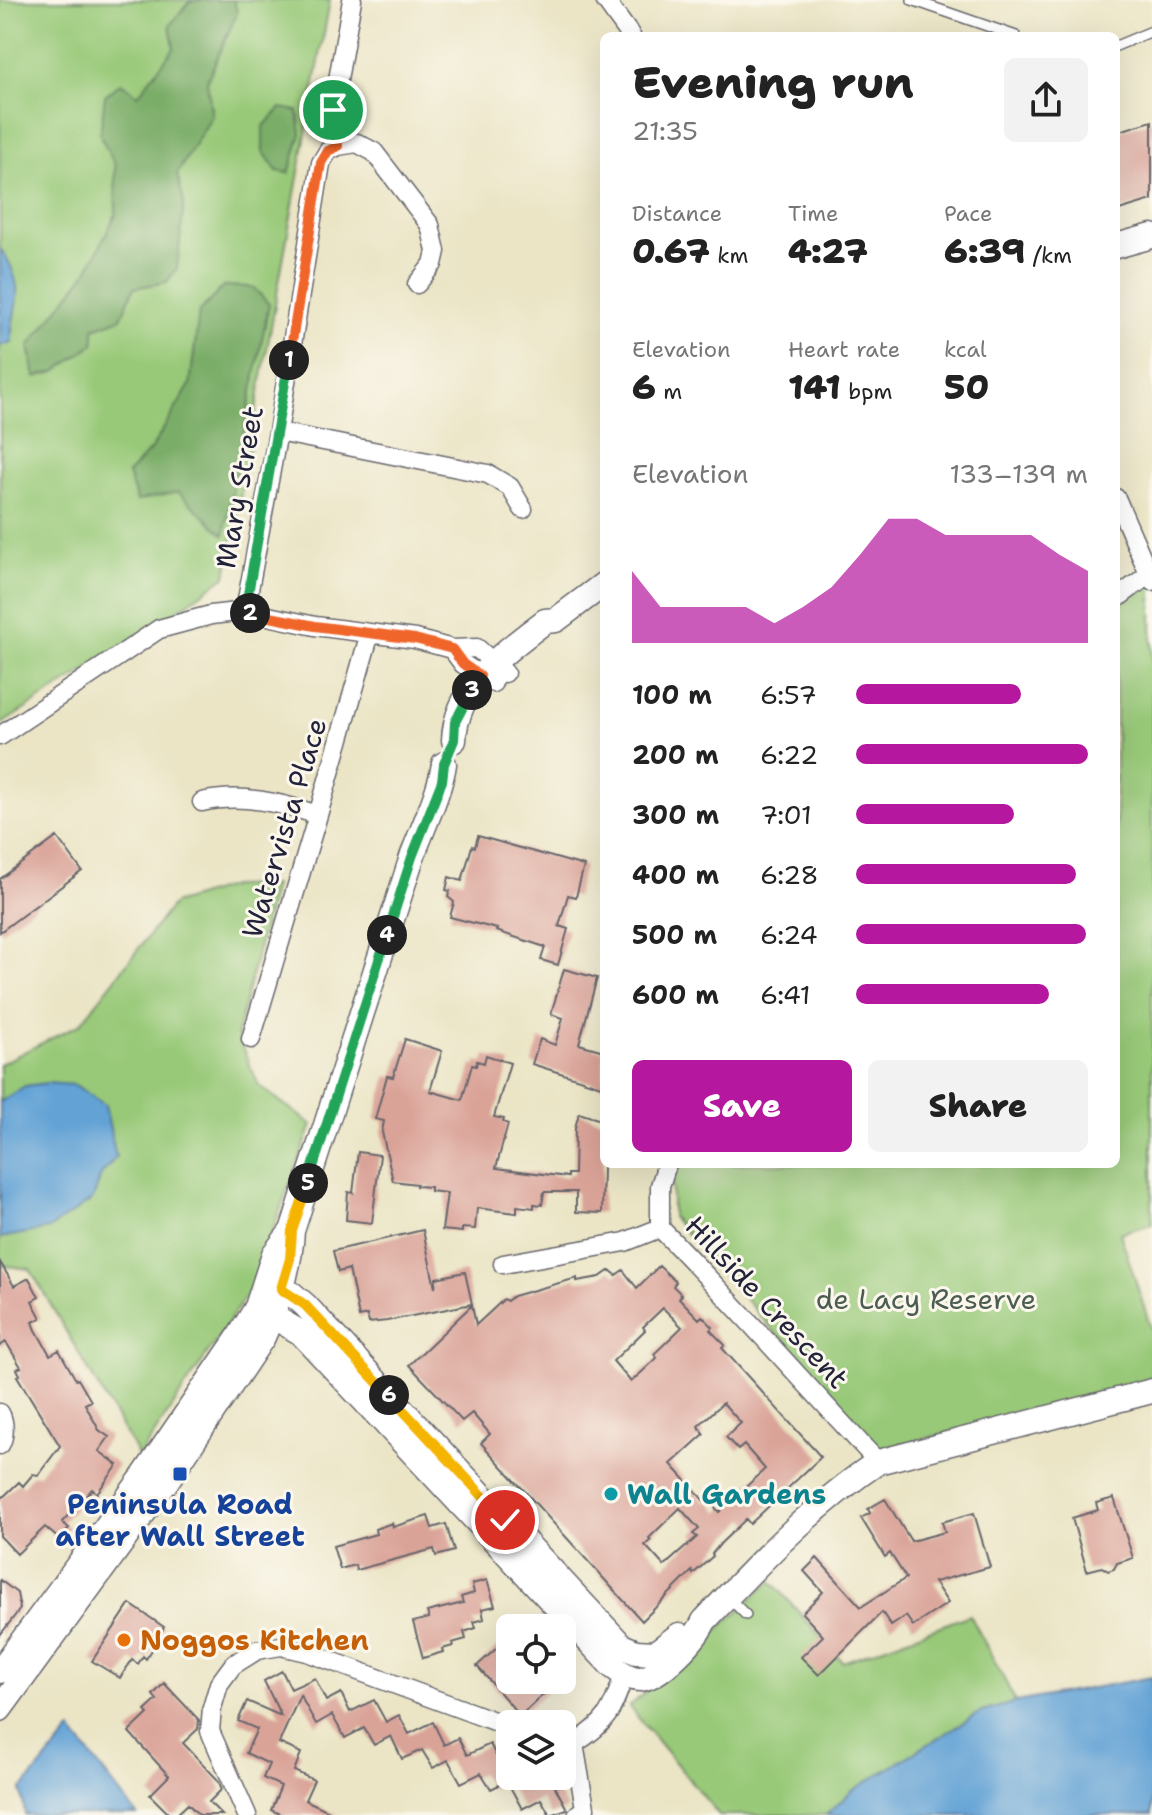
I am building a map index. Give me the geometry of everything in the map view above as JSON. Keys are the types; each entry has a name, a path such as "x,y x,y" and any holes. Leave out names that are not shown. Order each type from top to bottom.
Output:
{"street":[{"path":"352,0 332,114 338,146 357,143 374,152 430,225 436,251 433,264 417,284"},
{"path":"605,0 628,32"},
{"name":"Mary Street","path":"245,611 278,432 321,163 328,151 338,146"},
{"path":"1120,245 1152,236"},
{"path":"278,432 488,474 510,487 523,509"},
{"path":"1120,507 1151,575 1120,596"},
{"path":"0,1671 164,1485 263,1337 265,1312 273,1285 274,1254 292,1231 454,740 467,727 493,673 551,634 556,620 600,587"},
{"path":"0,736 159,629 211,615 245,611 315,626 415,639 452,649 463,664 493,673"},
{"name":"Watervista Place","path":"251,1039 370,633"},
{"path":"202,802 244,798 318,815"},
{"name":"Hillside Crescent","path":"666,1168 660,1186 660,1228 719,1287 878,1462"},
{"path":"503,1264 625,1242 660,1228"},
{"path":"273,1285 305,1305 365,1386 560,1595 612,1666 631,1677 653,1675 675,1657 727,1596 846,1483 878,1462 1152,1391"},
{"path":"265,1312 301,1333 365,1386"},
{"path":"0,1413 3,1419 0,1445"},
{"path":"2,1702 84,1573"},
{"path":"560,1595 622,1646 645,1654 655,1653 692,1624 704,1621"},
{"path":"247,1815 210,1731 219,1684 233,1665 257,1650 281,1646 307,1652 496,1722"},
{"path":"576,1739 601,1727 631,1677"},
{"path":"576,1774 585,1808 577,1815"}],"lane":[{"path":"912,0 1004,32"},
{"path":"1120,44 1152,31"},
{"path":"727,1596 746,1615"}],"green space":[{"path":"0,0 330,0 226,576 145,633 0,725"},
{"path":"234,0 237,13 207,81 212,116 177,174 184,202 177,268 167,282 134,288 121,318 94,328 94,344 55,372 35,377 29,346 87,272 116,214 115,165 100,135 105,96 121,83 138,95 174,48 170,25 189,2"},
{"path":"281,108 298,111 301,134 289,173 277,171 263,151 263,127"},
{"path":"224,286 253,287 269,304 224,535 178,492 137,501 128,474 152,448 190,385 199,312"},
{"name":"de Lacy Reserve","path":"1152,582 1152,1224 1120,1233 1152,1332 1152,1381 880,1450 672,1217 674,1168 1120,1168 1120,597"},
{"path":"274,885 237,1034 258,1085 312,1125 251,1288 139,1457 30,1269 0,1265 0,1064 80,1024 173,904 231,886"},
{"path":"771,1581 843,1662 970,1615 1016,1702 979,1713 852,1791 826,1815 719,1815 629,1707 671,1673"}],"water":[{"path":"0,249 13,272 17,291 12,342 0,346"},
{"path":"46,1083 75,1085 105,1105 116,1157 101,1175 93,1199 49,1229 0,1238 0,1102 25,1086"},
{"path":"1152,1677 1152,1815 826,1815 852,1791 979,1713 1016,1702"},
{"path":"71,1730 137,1815 25,1815 21,1790"}],"building":[{"path":"1152,121 1152,200 1120,210 1120,131"},
{"path":"478,836 584,866 576,897 568,895 559,926 568,929 558,965 541,960 545,947 497,929 450,917 454,902 448,897 450,891 446,890 449,877 462,881"},
{"path":"57,837 82,871 0,932 0,879"},
{"path":"564,969 597,978 579,1044 600,1050 600,1086 532,1064 540,1039 555,1045 563,1018 551,1014"},
{"path":"405,1039 442,1051 430,1091 462,1100 472,1065 476,1066 477,1061 484,1063 486,1055 510,1063 494,1117 504,1119 503,1122 508,1124 496,1168 568,1177 568,1174 574,1174 575,1128 579,1113 600,1120 602,1213 576,1212 576,1192 544,1192 542,1205 534,1204 534,1208 517,1206 517,1213 477,1208 475,1229 462,1228 462,1232 442,1230 447,1193 393,1181 382,1132 384,1121 375,1119 387,1076 393,1077"},
{"path":"358,1152 380,1155 372,1223 346,1220 348,1192 353,1193"},
{"path":"423,1230 435,1288 436,1278 465,1272 472,1304 387,1321 369,1323 367,1315 359,1317 349,1269 338,1272 333,1251"},
{"path":"0,1262 14,1286 29,1278 39,1297 32,1301 41,1318 33,1322 36,1330 50,1355 59,1350 78,1379 91,1401 85,1404 99,1430 109,1437 99,1451 118,1465 97,1493 92,1489 62,1522 69,1528 59,1539 45,1527 17,1554 0,1536 0,1500 19,1482 23,1486 33,1474 38,1475 60,1446 17,1376 20,1375 17,1369 21,1367 6,1342 0,1346"},
{"path":"659,1266 676,1282 673,1286 682,1295 679,1298 699,1319 702,1316 713,1327 710,1330 725,1345 722,1348 821,1457 750,1524 746,1519 721,1543 713,1556 693,1574 692,1571 642,1621 481,1443 490,1434 472,1413 462,1421 409,1365 472,1305 476,1325 504,1299 507,1301 513,1296 577,1278 577,1281 600,1277 610,1270 616,1275 623,1270 637,1288","holes":["663,1308 682,1327 654,1354 657,1358 631,1382 613,1361","723,1403 741,1423 726,1437 738,1450 744,1445 765,1469 719,1512 708,1500 706,1503 671,1464 704,1434 698,1426","680,1508 699,1529 693,1534 697,1537 664,1566 645,1545 651,1540 649,1538"]},
{"path":"1114,1498 1133,1558 1117,1563 1114,1569 1108,1571 1102,1567 1087,1571 1072,1518 1098,1510 1096,1503"},
{"path":"885,1499 911,1541 945,1532 942,1522 974,1513 990,1567 934,1582 948,1603 913,1626 906,1616 891,1626 882,1612 819,1675 801,1657 823,1636 802,1613 823,1592 804,1571 817,1558 861,1607 906,1578 890,1553 885,1557 861,1518 870,1513 868,1509"},
{"path":"428,1516 432,1528 446,1524 454,1551 436,1556 434,1549 356,1570 355,1565 340,1569 333,1546 376,1534 375,1529 392,1523 393,1527"},
{"path":"0,1580 17,1593 20,1609 0,1635"},
{"path":"487,1580 495,1606 482,1609 484,1619 474,1622 476,1628 464,1632 466,1639 452,1643 453,1646 442,1649 443,1652 423,1658 413,1622 429,1618 427,1612 463,1603 461,1597 474,1593 472,1584"},
{"path":"130,1604 164,1627 146,1659 143,1656 138,1664 132,1660 120,1678 92,1661"},
{"path":"496,1649 496,1688 477,1666"},
{"path":"282,1671 291,1689 315,1678 326,1701 341,1693 350,1712 374,1700 386,1722 399,1715 409,1734 433,1722 444,1745 458,1738 467,1755 490,1744 496,1756 496,1786 491,1789 481,1773 461,1783 448,1760 433,1768 422,1750 402,1759 391,1736 374,1745 364,1728 345,1738 332,1715 316,1724 300,1695 279,1743 301,1753 294,1771 314,1780 305,1800 338,1815 282,1815 271,1810 281,1786 263,1778 269,1764 246,1753 257,1729 238,1721 247,1701 281,1716 264,1681"},
{"path":"164,1683 199,1720 198,1729 183,1743 218,1780 222,1789 209,1802 222,1815 199,1815 188,1804 176,1815 170,1815 150,1795 169,1776 129,1732 148,1714 145,1711 157,1700 153,1695"},
{"path":"501,1694 544,1694 526,1710 515,1710"},
{"path":"512,1790 557,1790 567,1809 550,1815 541,1799 522,1809"}],"place":[{"name":"Peninsula Road after Wall Street","path":"180,1474"},
{"name":"Wall Gardens","path":"611,1494"},
{"name":"Noggos Kitchen","path":"124,1640"}],"route":[{"path":"333,110 338,146 328,151 321,163 278,432 245,611 315,626 415,639 452,649 463,664 480,676 455,722 454,740 444,764 442,781 433,797 412,857 292,1231 290,1259 281,1289 305,1305 505,1520"}]}
